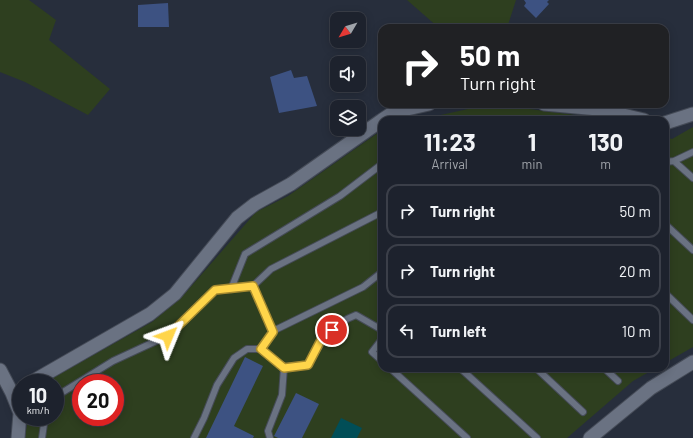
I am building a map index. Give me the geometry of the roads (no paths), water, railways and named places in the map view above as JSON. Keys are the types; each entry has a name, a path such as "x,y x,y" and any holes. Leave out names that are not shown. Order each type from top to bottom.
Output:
{"street":[{"path":"388,116 394,112 412,108"},
{"path":"587,108 627,116"},
{"path":"669,122 693,114"},
{"path":"46,374 150,314 174,294 237,218 255,204 291,184 378,123"},
{"path":"590,438 651,388 693,362"},
{"path":"0,370 12,386"},
{"path":"18,438 19,426"}],"lane":[{"path":"669,162 674,161 693,152"},
{"path":"674,161 693,178"},
{"path":"231,289 245,254 340,196 378,167"},
{"path":"64,391 113,361 168,336 215,290 253,286 271,269 378,214"},
{"path":"669,228 693,250"},
{"path":"261,349 273,332 363,287 378,275"},
{"path":"253,286 273,332"},
{"path":"669,297 693,320"},
{"path":"194,438 204,418 217,385 234,358 247,349 261,349 284,368 308,365 322,338 342,321 356,316 378,328"},
{"path":"378,344 372,352 378,357"},
{"path":"270,438 268,431 282,395 284,368"},
{"path":"394,372 467,438"},
{"path":"464,372 537,438"},
{"path":"540,372 583,412"},
{"path":"608,372 618,381"},
{"path":"42,438 44,426"}]}
